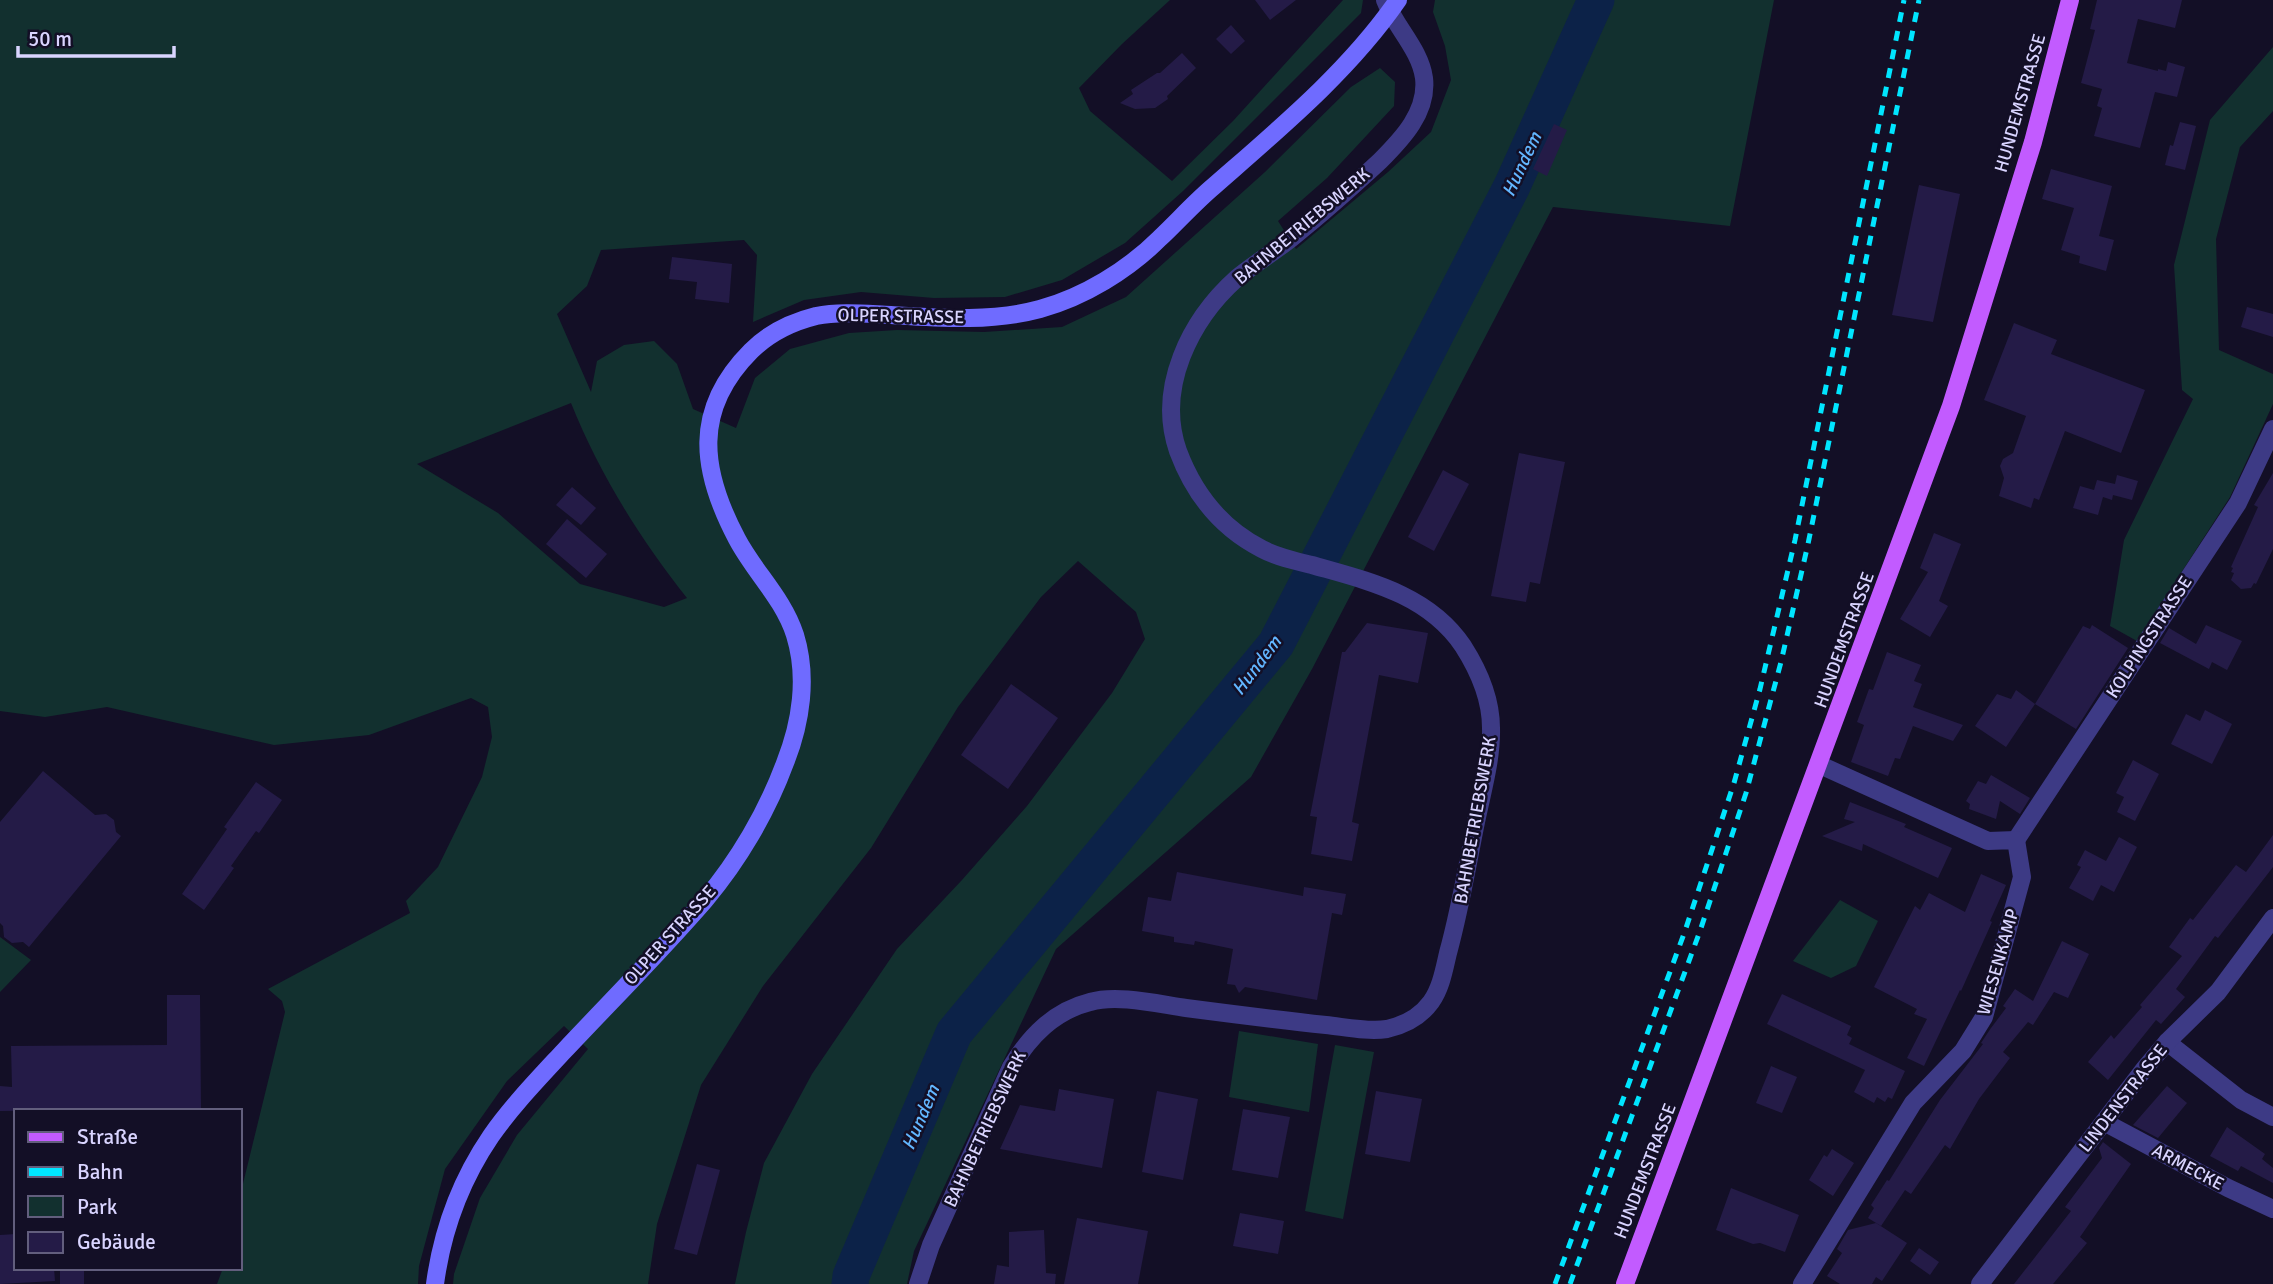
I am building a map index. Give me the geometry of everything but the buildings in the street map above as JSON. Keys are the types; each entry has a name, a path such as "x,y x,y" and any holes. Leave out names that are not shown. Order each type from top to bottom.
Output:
{"main road":[{"name":"HUNDEMSTRASSE","path":"1625,1284 1820,765 1962,374 2033,142 2070,0"},
{"name":"OLPER STRASSE","path":"435,1284 447,1227 460,1192 490,1138 533,1084 707,898 756,824 787,760 797,726 801,696 802,667 796,640 781,603 738,541 714,486 707,454 712,415 720,393 732,374 767,337 784,327 819,316 855,314 985,317 1038,310 1079,294 1119,271 1157,242 1193,204 1276,132 1353,55 1391,4"}],"street":[{"name":"BAHNBETRIEBSWERK","path":"918,1284 931,1245 1011,1067 1024,1046 1043,1026 1065,1011 1099,999 1135,1001 1384,1030 1420,1016 1434,999 1440,985 1456,923 1488,761 1491,730 1488,699 1479,674 1469,656 1441,620 1412,598 1370,582 1274,555 1241,536 1213,514 1193,486 1177,447 1171,409 1177,367 1191,334 1209,309 1237,278 1342,197 1399,142 1410,127 1421,105 1424,78 1419,61 1391,4"},
{"name":"KOLPINGSTRASSE","path":"2016,840 2238,503 2273,429"},
{"path":"1820,765 1988,841 2016,840"},
{"name":"WIESENKAMP","path":"1802,1284 1913,1102 1963,1051 1984,1017 2022,877 2016,840"},
{"name":"LINDENSTRASSE","path":"1980,1284 2167,1042 2218,992 2273,918"},
{"path":"2167,1042 2241,1100 2273,1117"},
{"name":"ARMECKE","path":"2104,1122 2273,1209"}],"green space":[{"path":"0,0 1170,0 1079,88 1090,111 1172,181 1233,121 1343,0 1363,0 1361,13 1183,191 1125,243 1062,280 1005,297 934,298 861,292 804,300 753,322 757,255 744,240 601,250 587,286 557,314 591,392 597,361 624,345 654,341 677,364 693,409 736,428 755,378 790,349 849,333 897,330 984,332 1062,327 1126,297 1265,172 1351,87 1380,68 1395,82 1394,106 1327,178 1278,221 1296,249 1431,132 1451,80 1445,46 1433,12 1435,0 1774,0 1730,226 1553,207 1312,669 1251,777 1056,949 914,1251 907,1284 735,1284 764,1163 812,1074 897,949 1027,806 1112,693 1145,639 1136,612 1078,561 1041,597 958,707 871,848 763,986 701,1085 657,1224 648,1284 453,1284 480,1198 517,1135 588,1049 564,1026 507,1081 445,1169 419,1266 418,1284 217,1284 222,1270 242,1270 242,1188 285,1012 282,1001 268,989 410,913 406,901 438,867 482,777 492,737 488,707 471,698 369,735 274,745 107,707 45,717 0,711","holes":["571,403 594,455 622,505 687,598 664,607 580,584 498,513 417,464"]},
{"path":"2273,47 2273,111 2240,147 2216,239 2219,350 2273,374 2273,404 2230,497 2137,641 2110,626 2124,540 2193,399 2182,390 2174,265 2210,120"},
{"path":"1840,900 1878,921 1856,966 1831,978 1793,961"},
{"path":"0,937 31,960 0,992"},
{"path":"1239,1031 1318,1044 1309,1112 1229,1097"},
{"path":"1335,1045 1374,1052 1343,1219 1305,1211"}],"waterway":[{"name":"Hundem","path":"850,1284 851,1276 954,1033 1276,644 1512,186 1596,0"}],"railway":[{"path":"1555,1284 1685,931 1734,783 1760,689 1795,540 1904,0"},
{"path":"1570,1284 1700,931 1746,793 1781,662 1808,544 1919,0"}]}
